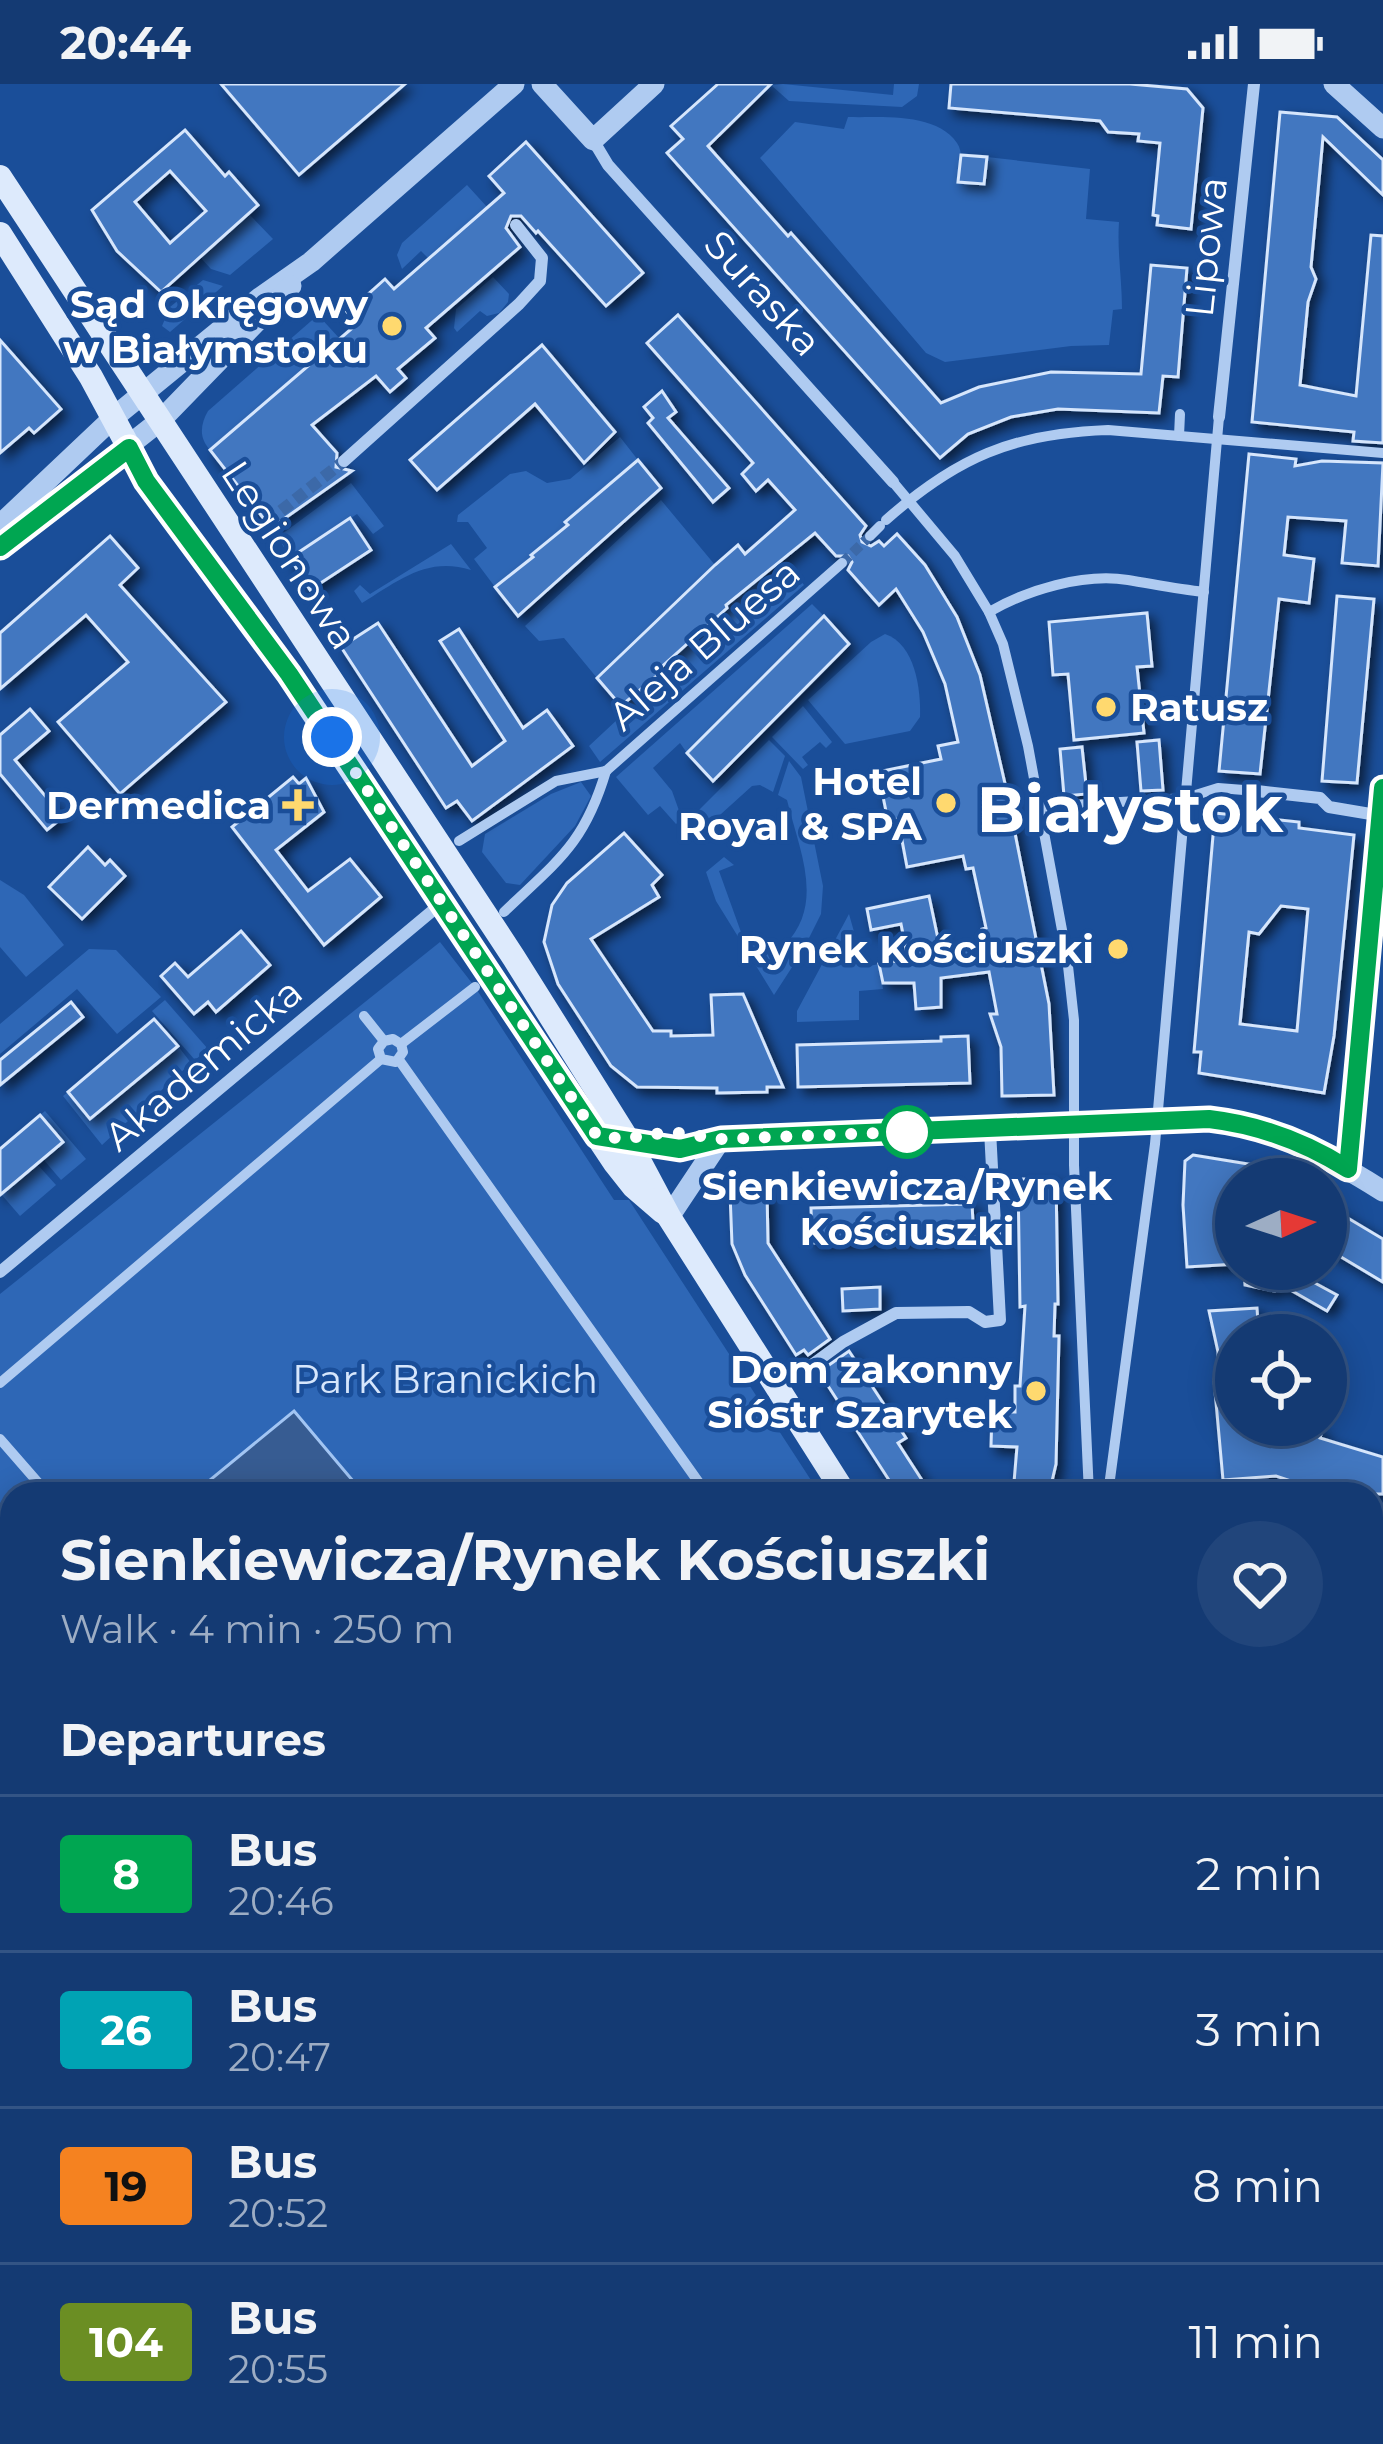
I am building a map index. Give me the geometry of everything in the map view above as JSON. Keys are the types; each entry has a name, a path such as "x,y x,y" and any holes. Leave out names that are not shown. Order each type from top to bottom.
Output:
{"main road":[{"name":"Legionowa","path":"0,177 514,958 628,1139 669,1217 837,1482"},
{"name":"Legionowa","path":"0,235 113,418 146,481 289,674 597,1136 634,1187 669,1217"}],"street":[{"path":"0,525 113,418 310,262 514,84"},
{"path":"542,84 593,140 654,84"},
{"name":"Lipowa","path":"1219,416 1253,84"},
{"path":"1334,84 1383,128"},
{"name":"Suraska","path":"593,140 608,165 893,482"},
{"path":"344,461 471,352 540,280 542,258 516,225"},
{"path":"0,547 161,420 268,313 310,262"},
{"path":"1179,436 1180,414"},
{"path":"1110,1482 1157,1119 1219,416"},
{"path":"870,536 908,500 978,453 1067,431 1108,430 1383,453"},
{"path":"893,482 955,556 989,612 1017,694 1072,999 1088,1482"},
{"name":"Aleja Bluesa","path":"606,771 842,563"},
{"path":"989,612 1011,599 1083,580 1128,580 1204,592"},
{"path":"459,841 556,781 606,771 595,808 575,844 504,912"},
{"path":"1039,807 1186,798 1218,788 1320,798 1329,807 1382,816"},
{"path":"1348,1169 1383,788"},
{"name":"Akademicka","path":"0,1272 444,902"},
{"path":"475,988 401,1044 399,1060 698,1482"},
{"path":"364,1016 384,1041"},
{"path":"381,1059 379,1049 384,1041 401,1044"},
{"path":"381,1059 399,1060"},
{"path":"0,1383 381,1059"},
{"path":"597,1136 628,1139 679,1133 721,1139 1209,1119 1256,1127 1308,1146 1383,1191"},
{"path":"778,1389 844,1342 896,1313 969,1312 985,1322 1000,1320 990,1130"},
{"path":"669,1217 721,1139"},
{"path":"0,1438 38,1482"}],"green space":[{"path":"894,84 919,84 917,96 902,107 789,101 771,85 893,95"},
{"path":"848,117 907,119 936,126 959,147 959,181 984,183 987,157 1090,169 1086,219 1119,222 1122,309 1113,310 1109,345 945,362 926,353 760,158 795,122 844,129"},
{"path":"467,185 488,208 428,258 421,251 402,269 397,255 402,243"},
{"path":"248,213 273,239 230,275 211,269 199,256"},
{"path":"493,277 509,294 508,302 499,313 487,316 480,311 457,332 456,309"},
{"path":"203,280 223,286 170,332 162,326 170,307"},
{"path":"318,315 340,339 210,450 202,431 208,411"},
{"path":"620,437 638,460 495,587 474,559 487,548 468,522 457,522 458,515 510,474 526,471 547,483 570,479"},
{"path":"351,483 384,526 373,534 357,514 290,558 278,537"},
{"path":"661,500 715,565 597,678 564,638 539,641 525,626"},
{"path":"451,544 471,570 427,568 362,603 354,591 360,585 370,594"},
{"path":"762,574 769,583 779,575 796,575 804,585 600,762 589,746 619,718 615,712"},
{"path":"812,604 824,616 687,753 680,743 653,768 672,791 682,819 676,824 660,806 648,815 616,777"},
{"path":"885,634 910,657 920,717 910,731 845,744 808,700"},
{"path":"803,706 832,742 826,748 820,742 802,757 808,765 803,769 772,737"},
{"path":"769,740 785,756 773,792 752,786 700,833 696,813"},
{"path":"789,761 801,777 823,886 821,914 801,954 784,946 797,930 807,895 787,800 778,795"},
{"path":"581,782 591,796 575,826 520,885 506,883 482,852 485,834 551,794"},
{"path":"724,857 734,865 719,871 746,946 762,940 768,953 778,949 796,961 774,995 716,901 706,872"},
{"path":"0,880 24,895 64,945 26,977 0,947"},
{"path":"849,914 864,967 879,964 883,989 859,991 859,1020 797,1022 797,1011"},
{"name":"Park Branickich","path":"440,942 475,987 614,1200 629,1200 812,1482 0,1482 0,1294"},
{"path":"89,949 116,950 161,997 117,1034 77,989 0,1054 0,1024"},
{"path":"165,1000 208,1049 195,1060 152,1011"},
{"path":"178,1046 191,1063 102,1145 63,1096 68,1092 91,1119"},
{"path":"45,1111 86,1159 61,1180 43,1159 40,1115"},
{"path":"37,1164 56,1185 20,1216 1,1194"}],"shaded area":[{"path":"294,1411 354,1482 208,1482"}],"building":[{"path":"221,84 405,84 299,175"},
{"path":"718,84 771,84 708,146 941,403 979,387 1051,372 1141,374 1151,265 1187,268 1178,377 1163,376 1159,413 1058,409 1011,417 968,434 940,458 667,153 683,139 671,126"},
{"path":"951,84 1130,84 1187,89 1203,108 1191,229 1157,225 1158,216 1153,215 1160,143 1138,141 1139,134 1108,132 1100,121 949,108"},
{"path":"1280,112 1337,117 1383,160 1383,195 1323,137 1311,267 1316,279 1308,302 1300,385 1356,396 1371,235 1383,236 1383,443 1353,441 1354,432 1252,422"},
{"path":"185,130 258,205 161,292 117,251 92,210","holes":["170,171 206,211 170,243 135,202"]},
{"path":"526,142 643,273 606,306 538,231 521,216 511,216 506,228 520,247 426,328 435,338 398,369 406,378 390,392 376,376 312,425 337,453 336,467 352,471 271,528 210,450 357,324 347,312 385,279 394,289 504,193 489,176"},
{"path":"961,155 987,157 984,184 958,182"},
{"path":"678,315 866,526 860,535 862,542 871,546 879,541 884,546 897,534 925,565 957,617 980,675 1006,788 1049,1004 1054,1095 1002,1096 1001,1047 990,1014 997,1014 989,972 941,978 941,1007 916,1009 914,983 883,983 879,964 908,959 901,924 871,930 867,909 929,896 941,953 985,945 982,929 986,928 973,868 966,869 963,856 907,867 898,819 888,821 878,772 941,759 938,746 958,742 945,684 923,632 896,589 879,605 848,570 852,562 848,556 836,556 815,533 726,605 621,706 597,678 738,545 745,554 795,510 768,480 756,491 742,474 753,463 647,343"},
{"path":"0,340 61,409 34,433 29,428 0,453"},
{"path":"542,345 615,432 584,463 535,404 437,490 410,460"},
{"path":"662,391 676,412 668,418 729,488 713,502 648,423 653,418 644,407"},
{"path":"1249,454 1296,459 1295,466 1322,461 1383,463 1378,566 1342,563 1346,521 1288,517 1284,555 1314,559 1309,603 1279,599 1260,774 1219,771"},
{"path":"638,460 661,488 518,616 495,587"},
{"path":"350,518 371,550 310,590 290,558"},
{"path":"110,536 138,568 120,585 226,702 120,794 58,722 128,662 86,615 0,689 0,633"},
{"path":"1337,596 1374,599 1357,783 1322,781"},
{"name":"Ratusz","path":"1147,613 1152,666 1137,667 1144,733 1074,740 1068,674 1053,675 1049,622"},
{"path":"824,616 849,644 713,781 687,753"},
{"path":"378,623 472,766 505,741 440,641 459,629 523,728 547,710 573,746 472,821 457,801 446,808 341,647"},
{"path":"30,709 49,731 15,760 63,817 47,830 0,774 0,735"},
{"path":"1159,740 1163,790 1141,791 1137,742"},
{"path":"1082,747 1087,794 1064,796 1060,749"},
{"path":"293,777 299,784 306,778 324,812 276,850 308,891 350,859 381,897 324,945 232,827"},
{"path":"1215,813 1299,822 1299,828 1354,835 1324,1093 1199,1073 1201,1052 1194,1052","holes":["1281,906 1308,909 1297,1031 1240,1024 1249,932 1259,934"]},
{"path":"624,833 662,875 652,885 659,897 591,939 653,1031 671,1031 671,1036 713,1035 711,995 743,994 783,1087 717,1093 717,1088 637,1087 611,1066 558,984 544,942 552,905 567,883"},
{"path":"88,847 105,865 110,860 125,876 82,919 49,887"},
{"path":"241,931 270,965 216,1012 208,1002 194,1014 161,976 175,963 188,977"},
{"path":"71,1002 83,1017 0,1085 0,1060"},
{"path":"154,1019 178,1046 90,1119 68,1092"},
{"path":"968,1036 970,1083 798,1087 797,1045"},
{"path":"40,1115 63,1142 0,1195 0,1149"},
{"path":"1193,1155 1215,1159 1215,1265 1187,1267 1185,1161"},
{"path":"1018,1179 1056,1179 1054,1336 1059,1336 1052,1482 1014,1482 1017,1447 991,1446 992,1412 1015,1412 1025,1306 1020,1307"},
{"path":"767,1192 768,1243 830,1339 808,1355 804,1350 796,1355 745,1275 732,1244 730,1193"},
{"path":"972,1204 974,1240 812,1243 811,1208"},
{"path":"1347,1218 1383,1239 1383,1282 1347,1261"},
{"path":"880,1287 880,1309 843,1311 842,1289"},
{"path":"1290,1290 1328,1290 1337,1295 1327,1311"},
{"path":"1257,1308 1257,1314 1215,1314 1215,1338 1209,1311"},
{"path":"849,1351 906,1438 898,1443 923,1482 886,1482 889,1480 819,1372"},
{"path":"1220,1446 1347,1446 1383,1457 1383,1482 1294,1482 1276,1476 1223,1480"}],"tunnel":[{"path":"267,522 344,461"},
{"path":"842,563 870,536"}],"bus line":[{"name":"8","path":"0,547 129,448 146,481 289,674 597,1136 680,1149 721,1139 1209,1119 1271,1132 1348,1169 1383,788"}],"place":[{"name":"Sąd Okręgowy w Białymstoku","path":"392,326"},
{"name":"Ratusz","path":"1106,707"},
{"name":"Hotel Royal & SPA","path":"946,803"},
{"name":"Dermedica","path":"298,805"},
{"name":"Rynek Kościuszki","path":"1118,949"},
{"name":"Sienkiewicza/Rynek Kościuszki","path":"907,1132"},
{"name":"Dom zakonny Sióstr Szarytek","path":"1036,1391"}],"district":[{"name":"Białystok","path":"1130,810"}],"route":[{"path":"332,737 597,1136 628,1139 679,1133 721,1139 907,1132"}]}
